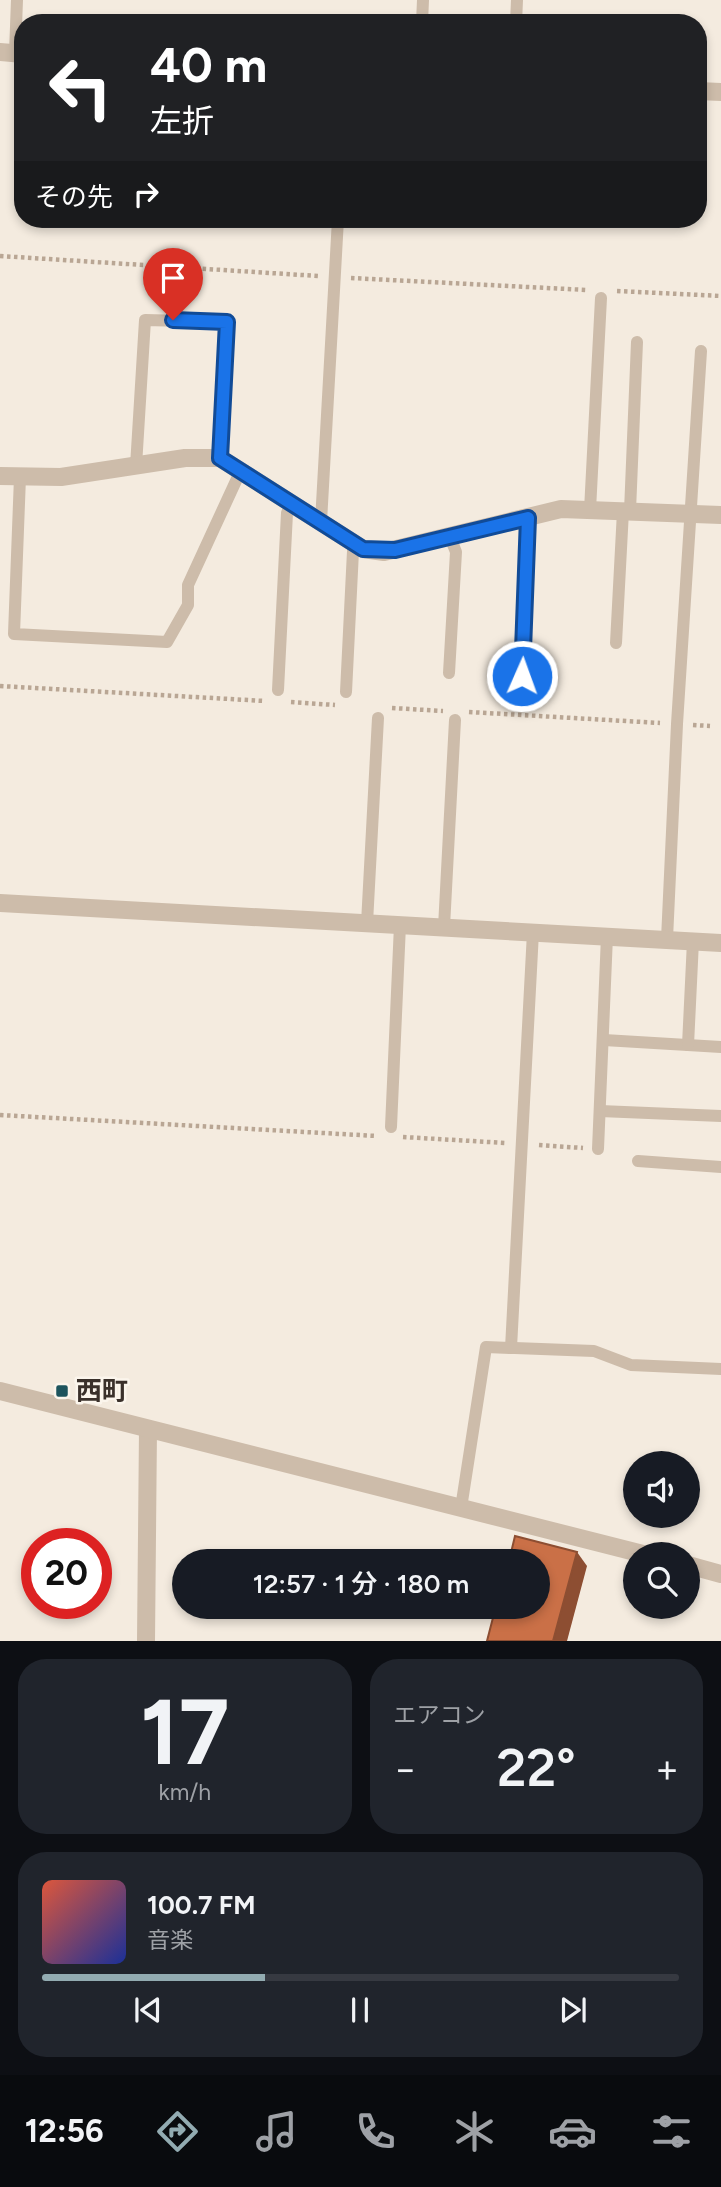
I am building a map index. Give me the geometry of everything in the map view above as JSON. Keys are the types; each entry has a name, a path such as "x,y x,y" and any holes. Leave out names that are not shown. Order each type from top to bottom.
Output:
{"street":[{"path":"0,476 61,477 185,458 220,458 356,545 363,549 384,552 561,509 721,515"},
{"path":"0,903 721,943"},
{"path":"0,1391 623,1549"},
{"path":"146,1641 148,1429"},
{"path":"700,1568 721,1574"}],"lane":[{"path":"12,53 14,32"},
{"path":"321,522 338,228"},
{"path":"590,510 603,293"},
{"path":"136,466 145,320 227,322 220,458"},
{"path":"616,643 637,342"},
{"path":"667,939 701,351"},
{"path":"20,477 14,634 167,642 188,605 188,585 241,470"},
{"path":"278,690 288,513 292,503"},
{"path":"522,676 528,518"},
{"path":"449,673 456,552 450,537"},
{"path":"346,692 353,551 356,545"},
{"path":"367,923 378,718"},
{"path":"444,927 454,720"},
{"path":"391,1133 400,925"},
{"path":"511,1348 533,932"},
{"path":"598,1149 607,936"},
{"path":"688,1045 694,942"},
{"path":"604,1040 721,1047"},
{"path":"600,1111 721,1116"},
{"path":"638,1161 721,1167"},
{"path":"461,1508 486,1347 594,1350 631,1365 721,1370"}],"path":[{"path":"0,256 603,293 721,296"},
{"path":"0,1115 391,1133 598,1149"}],"building":[{"path":"515,1536 577,1552 553,1641 487,1641 493,1619 550,1619 550,1549 512,1549"}],"place":[{"name":"西町","path":"62,1391"}],"route":[{"path":"173,320 227,322 220,458 363,549 384,552 395,550 528,518 522,676"}]}
